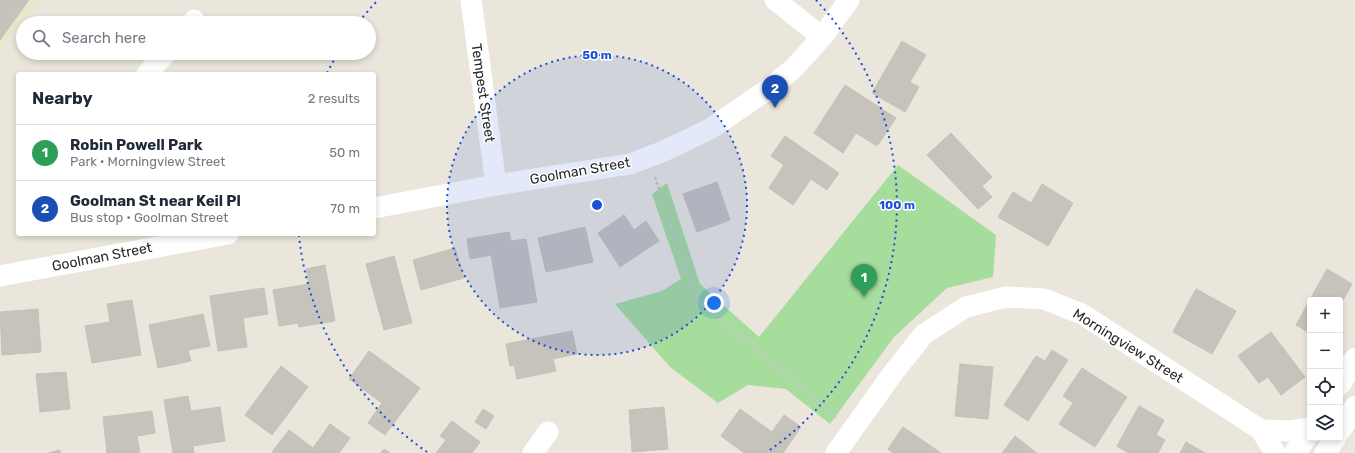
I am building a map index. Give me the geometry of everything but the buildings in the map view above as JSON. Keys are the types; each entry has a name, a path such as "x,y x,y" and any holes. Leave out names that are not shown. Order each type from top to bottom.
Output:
{"street":[{"name":"Tempest Street","path":"471,0 496,185"},
{"path":"775,0 822,37"},
{"name":"Goolman Street","path":"376,208 496,185 630,164 664,151 710,129 767,90 793,69 822,37 849,0"},
{"path":"149,72 160,60"},
{"name":"Goolman Street","path":"0,276 134,242 204,236"},
{"name":"Morningview Street","path":"836,453 893,372 924,334 966,308 1006,297 1044,299 1082,314 1261,430 1275,453"},
{"path":"1343,379 1355,359"},
{"path":"1343,425 1355,407"},
{"path":"1261,430 1290,431 1307,428"},
{"path":"533,453 548,432"},
{"path":"1295,453 1307,436"},
{"path":"1325,453 1333,441"}],"path":[{"path":"654,174 695,296 852,431"}],"shaded area":[{"path":"0,0 42,0 28,16 16,16 16,30 0,48"}],"green space":[{"path":"898,165 996,235 993,277 947,288 894,337 830,424 786,389 748,385 718,403 670,367 615,304 662,291 681,279 652,194 667,183 700,284 759,337"}],"place":[{"name":"Goolman St near Keil Pl","path":"775,108"},
{"name":"Robin Powell Park","path":"864,297"}]}
